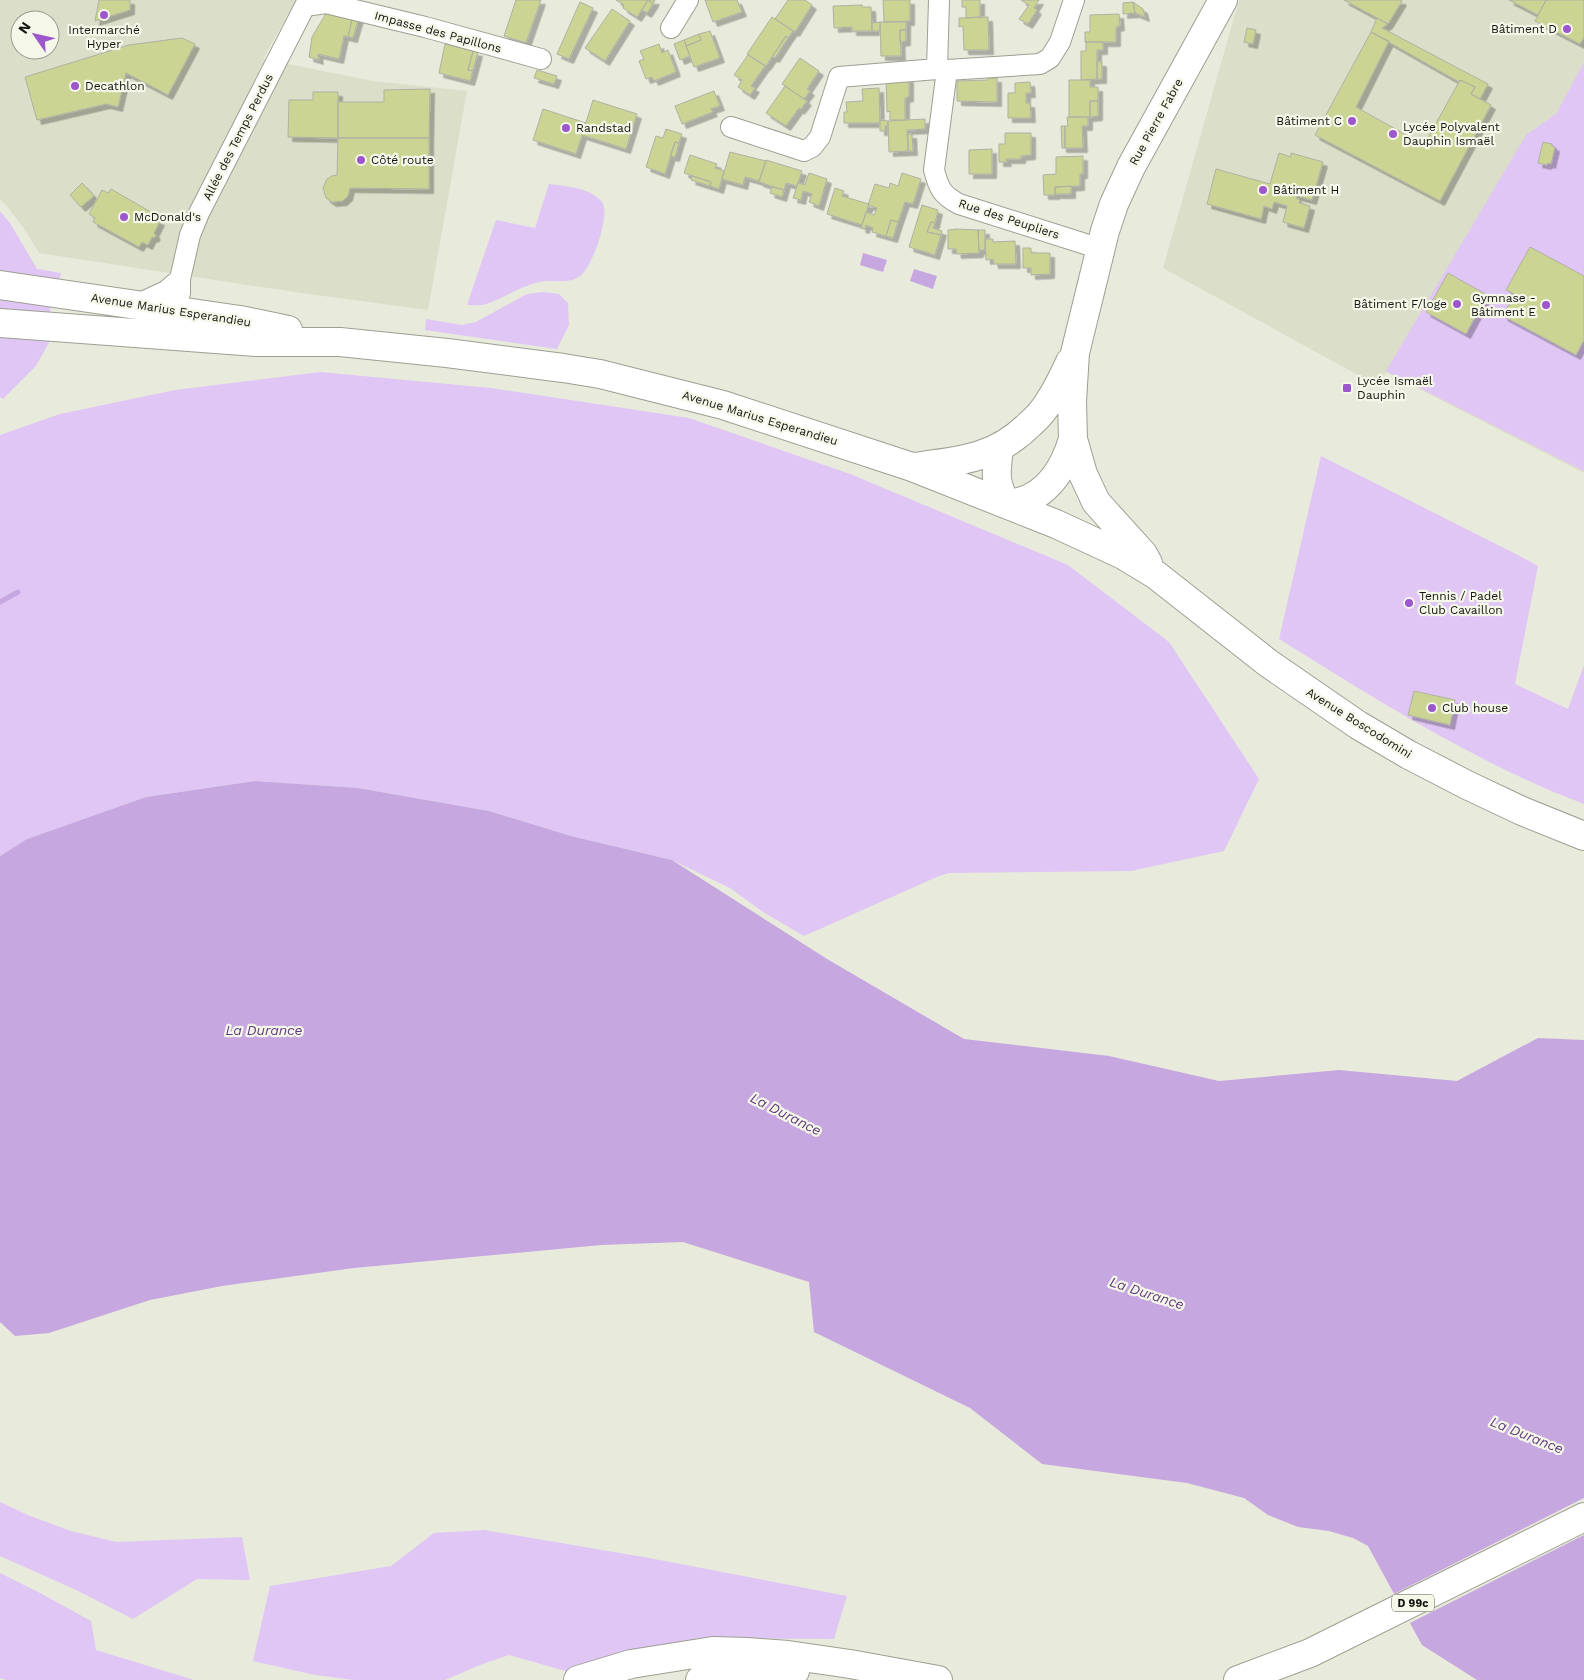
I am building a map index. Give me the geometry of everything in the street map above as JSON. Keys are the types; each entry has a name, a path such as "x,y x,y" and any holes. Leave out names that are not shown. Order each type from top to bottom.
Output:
{"main road":[{"name":"Rue Pierre Fabre","path":"1075,353 1100,249 1114,204 1125,179 1223,0"},
{"name":"Avenue Marius Esperandieu","path":"0,286 138,304 178,294 220,317 340,342"},
{"name":"Avenue Marius Esperandieu","path":"0,323 256,342 340,342 563,368 636,382 723,405 912,467 1094,541 1123,555 1156,575"},
{"path":"1075,353 1072,401 1073,439 1083,474 1096,502 1143,554 1156,575"},
{"path":"912,467 969,459 999,449 1022,432 1041,413 1050,401 1075,353"},
{"path":"999,449 996,472 998,488 1006,504 1017,503 1031,499 1049,484 1064,464 1073,439"},
{"name":"Avenue Boscodomini","path":"1156,575 1268,663 1358,725 1409,755 1467,785 1522,811 1584,836"},
{"name":"D 99c","path":"1238,1680 1310,1653 1584,1517"},
{"path":"578,1680 631,1664 713,1651 788,1655 938,1680"},
{"path":"700,1680 743,1672 791,1671 883,1680"}],"street":[{"path":"671,28 688,0"},
{"name":"Rue des Peupliers","path":"939,0 942,69 934,170 937,184 946,197 959,204 1084,242 1100,249"},
{"path":"732,126 804,151 812,147 820,137 839,77 1040,64 1050,58 1060,42 1074,0"},
{"name":"Impasse des Papillons","path":"306,3 326,3 425,27 541,59"},
{"name":"Allée des Temps Perdus","path":"178,294 190,235 199,213 306,3"},
{"path":"85,328 123,322 155,321 166,317 178,294"}],"shaded area":[{"path":"0,0 296,0 263,59 373,81 467,91 428,310 301,293 39,253 0,199"},
{"name":"Lycée Polyvalent Dauphin Ismaël","path":"1239,0 1584,0 1584,473 1386,372 1378,386 1163,268"},
{"path":"1584,62 1584,471 1386,371 1526,135 1556,114"},
{"path":"549,184 585,191 602,202 604,217 602,229 595,252 585,271 575,279 539,282 486,304 467,305 496,220 535,228"},
{"path":"0,211 10,223 37,269 61,273 59,281 0,274"},
{"path":"543,292 559,294 568,303 569,325 557,349 425,330 426,319 462,325 476,322 527,294"},
{"path":"0,298 51,304 49,319 0,317"},
{"path":"0,334 52,337 36,366 3,399 0,397"},
{"path":"320,372 491,388 689,418 850,474 1068,565 1169,642 1259,779 1224,851 1131,871 949,873 804,936 763,912 730,888 672,860 571,836 489,811 358,788 255,781 146,797 27,839 0,856 0,435 60,414 175,390"},
{"name":"Tennis / Padel Club Cavaillon","path":"1321,456 1538,566 1515,684 1568,709 1584,665 1584,804 1544,788 1466,750 1390,707 1279,639"},
{"path":"0,1502 30,1516 71,1531 116,1542 242,1537 250,1580 197,1579 133,1619 74,1589 0,1556"},
{"path":"484,1530 649,1558 847,1596 834,1639 700,1638 610,1656 569,1672 509,1655 445,1680 354,1680 315,1675 253,1661 270,1586 391,1566 434,1533"},
{"path":"0,1573 91,1621 96,1650 194,1680 6,1680 0,1678"}],"water":[{"path":"863,253 887,260 883,272 860,265"},
{"path":"914,269 937,276 933,289 910,281"},
{"name":"La Durance","path":"255,781 358,788 489,811 571,836 672,860 827,959 964,1039 1109,1056 1219,1081 1339,1070 1457,1081 1538,1038 1584,1040 1584,1680 1477,1680 1422,1645 1368,1546 1353,1538 1329,1531 1298,1527 1268,1515 1244,1498 1187,1483 1042,1464 970,1408 814,1332 809,1282 683,1242 601,1245 354,1268 222,1286 150,1300 49,1333 15,1336 0,1322 0,856 27,839 146,797"}],"pier":[{"path":"1584,1498 1584,1535 1408,1624 1392,1595"}],"building":[{"name":"Intermarché Hyper","path":"99,0 130,0 130,10 95,21"},
{"path":"516,0 541,0 526,43 504,36"},
{"path":"616,0 648,0 637,17 623,8 624,5"},
{"path":"648,0 653,4 647,13 642,10"},
{"path":"705,0 737,0 742,12 713,22"},
{"path":"788,0 805,0 812,5 795,32 775,19"},
{"path":"883,0 910,0 910,21 884,22"},
{"path":"962,0 980,0 980,17 966,18 966,7 962,7"},
{"path":"1021,0 1039,0 1034,8 1037,10 1028,24 1019,19 1029,5"},
{"path":"1344,0 1401,0 1402,1 1388,24"},
{"path":"1509,0 1546,0 1538,15"},
{"name":"Bâtiment D","path":"1546,0 1584,0 1584,37 1580,44 1535,21"},
{"path":"580,2 593,8 569,59 557,54"},
{"path":"1133,2 1143,9 1145,17 1135,13"},
{"path":"1133,2 1135,13 1123,14 1123,3"},
{"path":"862,5 862,7 871,7 872,31 852,31 852,27 834,28 833,6"},
{"path":"612,9 630,21 605,61 585,48"},
{"path":"328,10 353,15 348,37 344,36 339,59 318,54 319,60 309,57 312,37"},
{"path":"1119,14 1120,26 1116,27 1116,42 1085,42 1085,32 1090,32 1090,15"},
{"path":"353,15 359,17 353,38 348,37"},
{"path":"772,17 793,31 788,38 786,36 766,66 747,54"},
{"path":"988,17 989,50 964,50 963,26 959,27 959,18"},
{"path":"1377,18 1388,24 1382,28 1488,84 1480,99 1471,94 1475,87 1460,80 1459,82 1371,32"},
{"path":"880,22 906,22 906,30 900,30 901,56 881,56"},
{"path":"880,22 880,31 872,31 872,23"},
{"path":"1247,28 1256,30 1253,44 1244,42"},
{"path":"900,30 906,30 906,41 900,42"},
{"path":"710,31 720,58 694,67 686,46 701,40 699,34"},
{"name":"Bâtiment C","path":"1371,32 1389,41 1356,107 1424,145 1460,80 1475,87 1471,94 1491,105 1440,201 1315,135"},
{"path":"699,34 701,40 686,46 684,40"},
{"path":"786,36 788,38 775,58 772,57"},
{"name":"Decathlon","path":"182,38 195,44 168,95 126,73 118,107 106,104 37,120 25,77 129,45"},
{"path":"684,40 690,56 680,60 674,44"},
{"path":"1086,42 1103,42 1103,50 1097,50 1097,79 1081,80 1081,51 1086,51"},
{"path":"445,44 473,51 468,70 473,71 470,81 439,73"},
{"path":"659,44 662,53 668,50 676,72 654,81 652,77 646,79 639,61 644,59 640,51"},
{"path":"473,51 478,52 473,71 468,70"},
{"path":"748,55 765,66 751,86 755,88 750,95 738,87 742,80 734,75"},
{"path":"800,58 819,71 807,89 810,91 804,99 782,84"},
{"path":"1097,62 1102,62 1102,79 1097,79"},
{"path":"537,70 557,76 554,84 534,78"},
{"path":"886,78 909,78 909,97 905,98 905,120 890,120 890,111 887,112"},
{"path":"988,78 997,78 997,102 957,101 957,81 988,80"},
{"path":"1069,80 1090,80 1090,87 1098,87 1098,101 1090,101 1090,117 1069,117"},
{"path":"1030,82 1031,93 1026,93 1026,103 1030,103 1031,118 1008,118 1008,93 1015,93 1015,83"},
{"path":"785,86 807,101 800,110 799,108 786,126 766,113"},
{"path":"879,88 880,123 844,123 844,112 847,112 846,102 863,101 862,89"},
{"path":"430,89 429,138 338,138 338,102 384,102 384,90"},
{"path":"714,91 720,106 711,109 713,112 682,124 675,106"},
{"path":"313,92 338,92 338,138 288,137 289,100 313,100"},
{"path":"593,100 637,114 626,149 582,135"},
{"path":"1090,101 1098,101 1098,116 1090,117"},
{"path":"543,109 586,123 576,154 533,140"},
{"path":"1067,117 1088,117 1088,126 1082,126 1083,148 1065,148 1065,126 1068,126"},
{"path":"925,119 925,129 907,130 908,151 889,152 888,121"},
{"path":"880,120 888,121 885,131 880,131"},
{"path":"1061,126 1065,126 1065,148 1062,148"},
{"path":"666,129 682,134 679,143 675,142 665,174 646,167 656,136 663,138"},
{"path":"1005,133 1031,133 1031,155 1021,156 1021,159 1006,159 1007,162 999,162 999,144 1005,144"},
{"path":"908,134 912,134 913,151 908,151"},
{"path":"338,138 429,138 429,189 350,188 348,196 343,201 332,202 326,198 323,188 327,179 337,175"},
{"path":"675,142 679,143 675,157 670,156"},
{"path":"1543,142 1552,144 1555,147 1551,164 1538,163"},
{"path":"992,149 992,174 969,174 969,150"},
{"path":"730,152 766,161 759,181 745,177 743,185 722,179"},
{"name":"Bâtiment H","path":"1279,153 1291,157 1291,153 1323,162 1312,200 1297,196 1296,198 1300,200 1299,203 1310,206 1304,228 1283,222 1287,206 1274,202 1272,209 1264,206 1261,219 1207,204 1216,169 1270,184"},
{"path":"690,155 717,164 715,168 724,171 719,189 710,186 711,182 684,173"},
{"path":"1083,156 1083,174 1080,174 1080,186 1055,187 1055,195 1044,195 1043,175 1056,174 1056,157"},
{"path":"766,160 802,171 797,186 786,183 784,190 759,182"},
{"path":"809,173 827,179 819,206 809,202 812,194 803,191 801,200 793,198 798,183 805,185"},
{"path":"902,173 921,179 913,204 905,202 898,222 891,220 886,236 872,232 873,228 866,225 865,229 861,228 866,212 874,215 877,208 868,205 875,184 889,188 890,183 898,186"},
{"path":"692,176 711,182 710,186 691,180"},
{"path":"82,183 94,196 81,207 70,195"},
{"path":"1071,186 1071,194 1055,194 1055,187"},
{"path":"772,187 784,190 782,197 770,193"},
{"path":"835,188 844,191 842,196 869,204 862,225 827,214"},
{"name":"McDonald's","path":"111,189 156,215 154,219 160,221 154,233 156,235 154,238 152,237 148,245 142,242 139,247 93,222 95,218 89,214 102,190 108,193"},
{"path":"922,205 938,210 935,223 931,222 927,232 941,235 935,255 909,247"},
{"path":"891,220 898,222 893,238 886,236"},
{"path":"931,222 935,223 933,228 942,231 941,235 927,232"},
{"path":"948,230 978,230 979,253 957,254 956,249 948,249"},
{"path":"978,230 985,230 985,250 979,250"},
{"path":"985,239 993,239 993,242 1015,241 1016,264 994,264 993,259 986,260"},
{"name":"Gymnase - Bâtiment E","path":"1530,247 1584,276 1584,340 1576,355 1503,316 1514,294 1506,290"},
{"path":"1023,248 1031,248 1031,253 1050,253 1050,274 1031,275 1031,268 1023,268"},
{"name":"Bâtiment F/loge","path":"1448,273 1487,295 1466,334 1426,312"},
{"name":"Club house","path":"1414,691 1455,700 1450,725 1408,715"}],"waterway":[{"path":"0,602 18,592"}],"place":[{"name":"Intermarché Hyper","path":"104,15"},
{"name":"Bâtiment D","path":"1567,29"},
{"name":"Decathlon","path":"75,86"},
{"name":"Bâtiment C","path":"1352,121"},
{"name":"Randstad","path":"566,128"},
{"name":"Lycée Polyvalent Dauphin Ismaël","path":"1393,134"},
{"name":"Côté route","path":"361,160"},
{"name":"Bâtiment H","path":"1263,190"},
{"name":"McDonald's","path":"124,217"},
{"name":"Bâtiment F/loge","path":"1457,304"},
{"name":"Gymnase - Bâtiment E","path":"1546,305"},
{"name":"Lycée Ismaël Dauphin","path":"1347,388"},
{"name":"Tennis / Padel Club Cavaillon","path":"1409,603"},
{"name":"Club house","path":"1432,708"}]}
